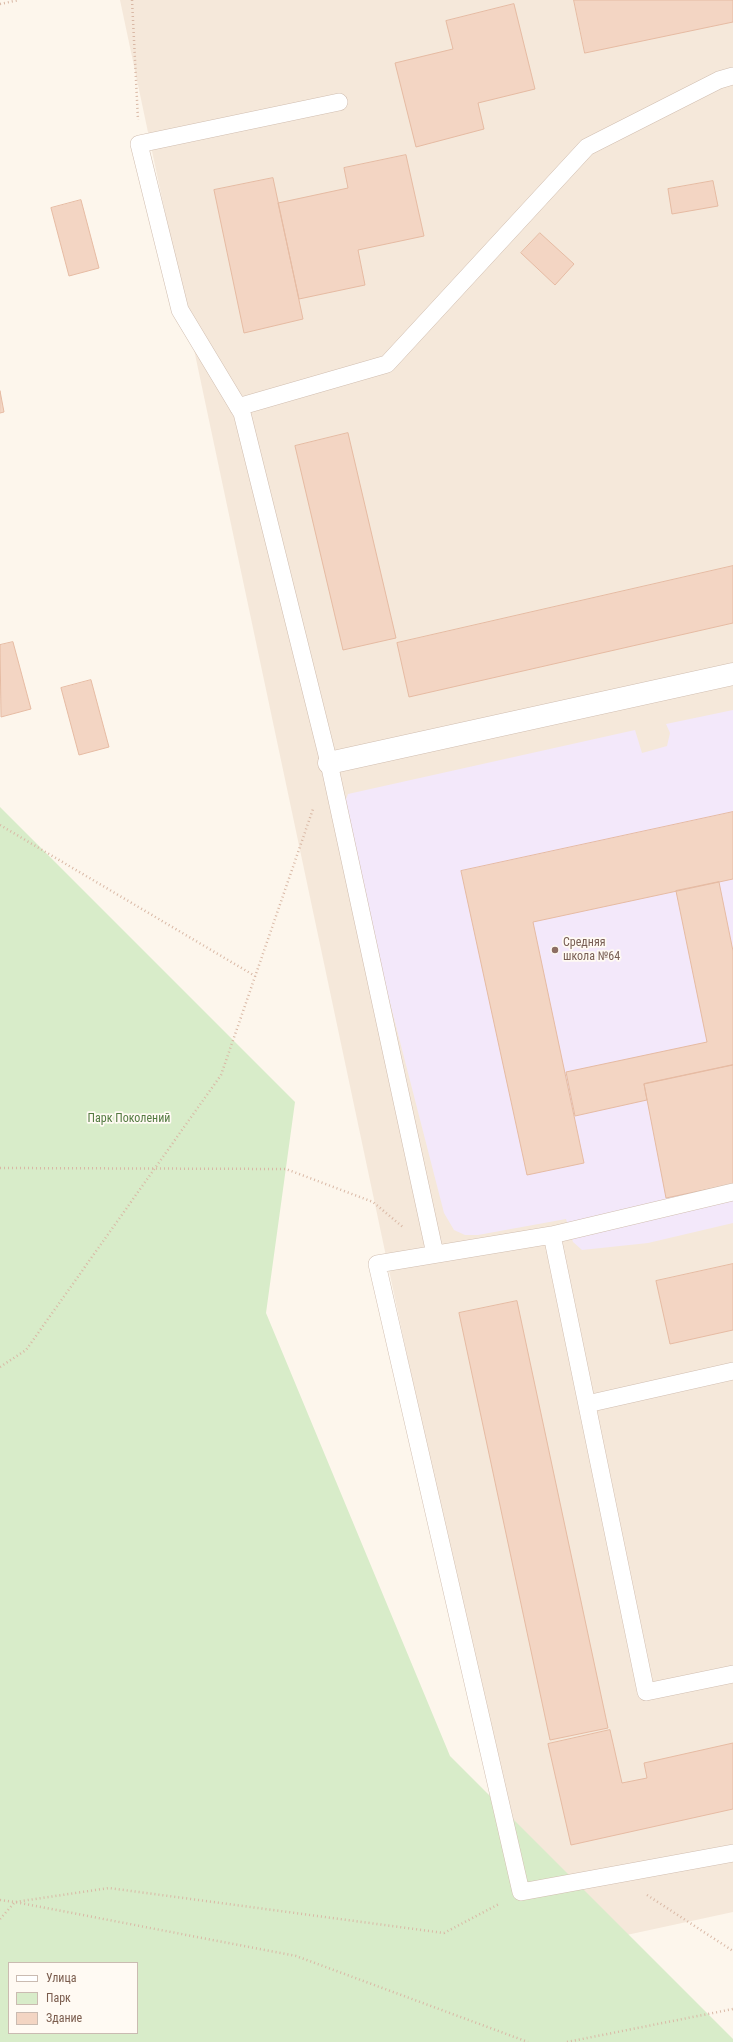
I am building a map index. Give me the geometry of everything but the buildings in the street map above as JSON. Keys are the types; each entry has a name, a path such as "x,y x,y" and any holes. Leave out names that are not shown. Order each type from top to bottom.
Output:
{"street":[{"path":"329,762 733,674"}],"lane":[{"path":"238,407 387,364 587,148 719,80 733,76"},
{"path":"339,102 139,144 180,310 242,413 329,762 434,1254"},
{"path":"733,1192 552,1235 377,1264 521,1892 733,1853"},
{"path":"552,1235 646,1692 733,1674"},
{"path":"587,1404 733,1371"}],"path":[{"path":"0,4 19,0"},
{"path":"132,0 139,144"},
{"path":"0,1367 26,1350 221,1075 314,807"},
{"path":"0,825 255,976"},
{"path":"0,1168 286,1169 373,1202 434,1254"},
{"path":"616,1874 733,1951"},
{"path":"0,1919 15,1902 109,1888 444,1933 521,1892"},
{"path":"0,1900 296,1956 528,2042"},
{"path":"567,2042 733,2009"}],"shaded area":[{"path":"120,0 733,0 733,1912 534,1955"},
{"name":"Средняя школа №64","path":"733,710 733,1223 648,1243 582,1250 573,1242 566,1219 478,1235 465,1235 454,1230 444,1213 341,812 348,794 635,730 642,753 667,746 670,733 666,724"}],"green space":[{"name":"Парк Поколений","path":"0,807 295,1102 266,1313 450,1756 733,2039 733,2042 0,2042"}],"place":[{"name":"Средняя школа №64","path":"555,950"}]}
